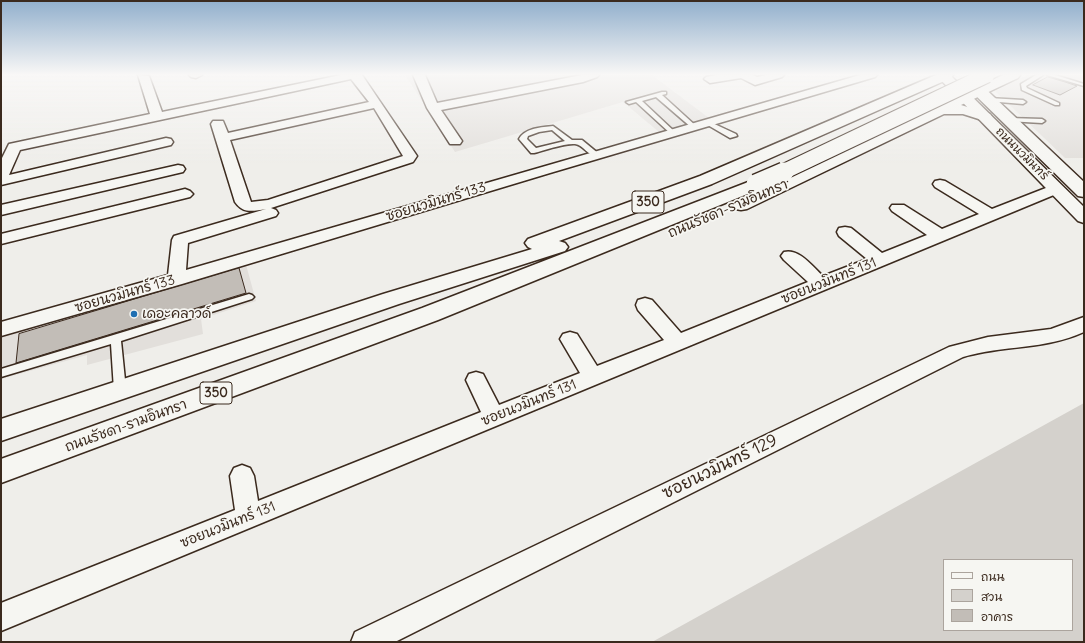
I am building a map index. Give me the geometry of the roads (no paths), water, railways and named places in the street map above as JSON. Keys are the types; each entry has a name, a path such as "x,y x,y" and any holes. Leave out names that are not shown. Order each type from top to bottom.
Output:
{"main road":[{"name":"ถนนรัชดา-รามอินทรา","path":"391,299 521,248 706,180 877,105"},
{"name":"ถนนรัชดา-รามอินทรา","path":"430,314 750,180 904,105"},
{"name":"ถนนรัชดา-รามอินทรา","path":"1,430 391,299 539,254 672,206 801,165 925,105"},
{"path":"929,105 935,111 949,108 965,110 985,117"},
{"name":"ถนนรัชดา-รามอินทรา","path":"1,471 430,314 571,269 687,228 834,162 949,105"},
{"name":"ถนนนวมินทร์","path":"973,105 985,117 1075,187"},
{"name":"ถนนนวมินทร์","path":"994,105 1075,187 1084,217"}],"street":[{"path":"153,105 157,116"},
{"path":"1,176 14,147 202,105"},
{"path":"224,138 372,105"},
{"path":"218,124 224,138 245,206 249,207 270,204 408,160 410,156 408,151 378,105"},
{"path":"432,105 455,141"},
{"path":"433,108 448,105"},
{"name":"ซอยนวมินทร์ 133","path":"1,329 176,280 595,154 769,105"},
{"path":"1,181 166,142"},
{"path":"1,210 178,169"},
{"path":"940,184 991,215"},
{"name":"ซอยนวมินทร์ 131","path":"1,617 939,235 991,215 1075,187"},
{"path":"1,239 184,194"},
{"path":"176,280 179,242 183,238 294,206"},
{"path":"898,208 939,235"},
{"path":"845,232 880,260"},
{"path":"790,256 821,284"},
{"path":"645,305 677,342"},
{"name":"ซอยนวมินทร์ 129","path":"365,642 956,352 974,345 1046,339 1067,333 1084,324"},
{"path":"570,339 593,377"},
{"path":"476,380 494,417"},
{"path":"242,476 248,516"}],"lane":[{"path":"642,105 672,133"},
{"path":"672,105 701,125 733,136"},
{"path":"1009,120 1042,121"},
{"path":"570,142 553,128 538,130 525,135 523,139 534,150 570,142 582,144 595,154"},
{"path":"1,373 116,340 249,297"},
{"path":"116,340 120,390"}],"place":[{"name":"เดอะคลาวด์","path":"134,314"}]}
